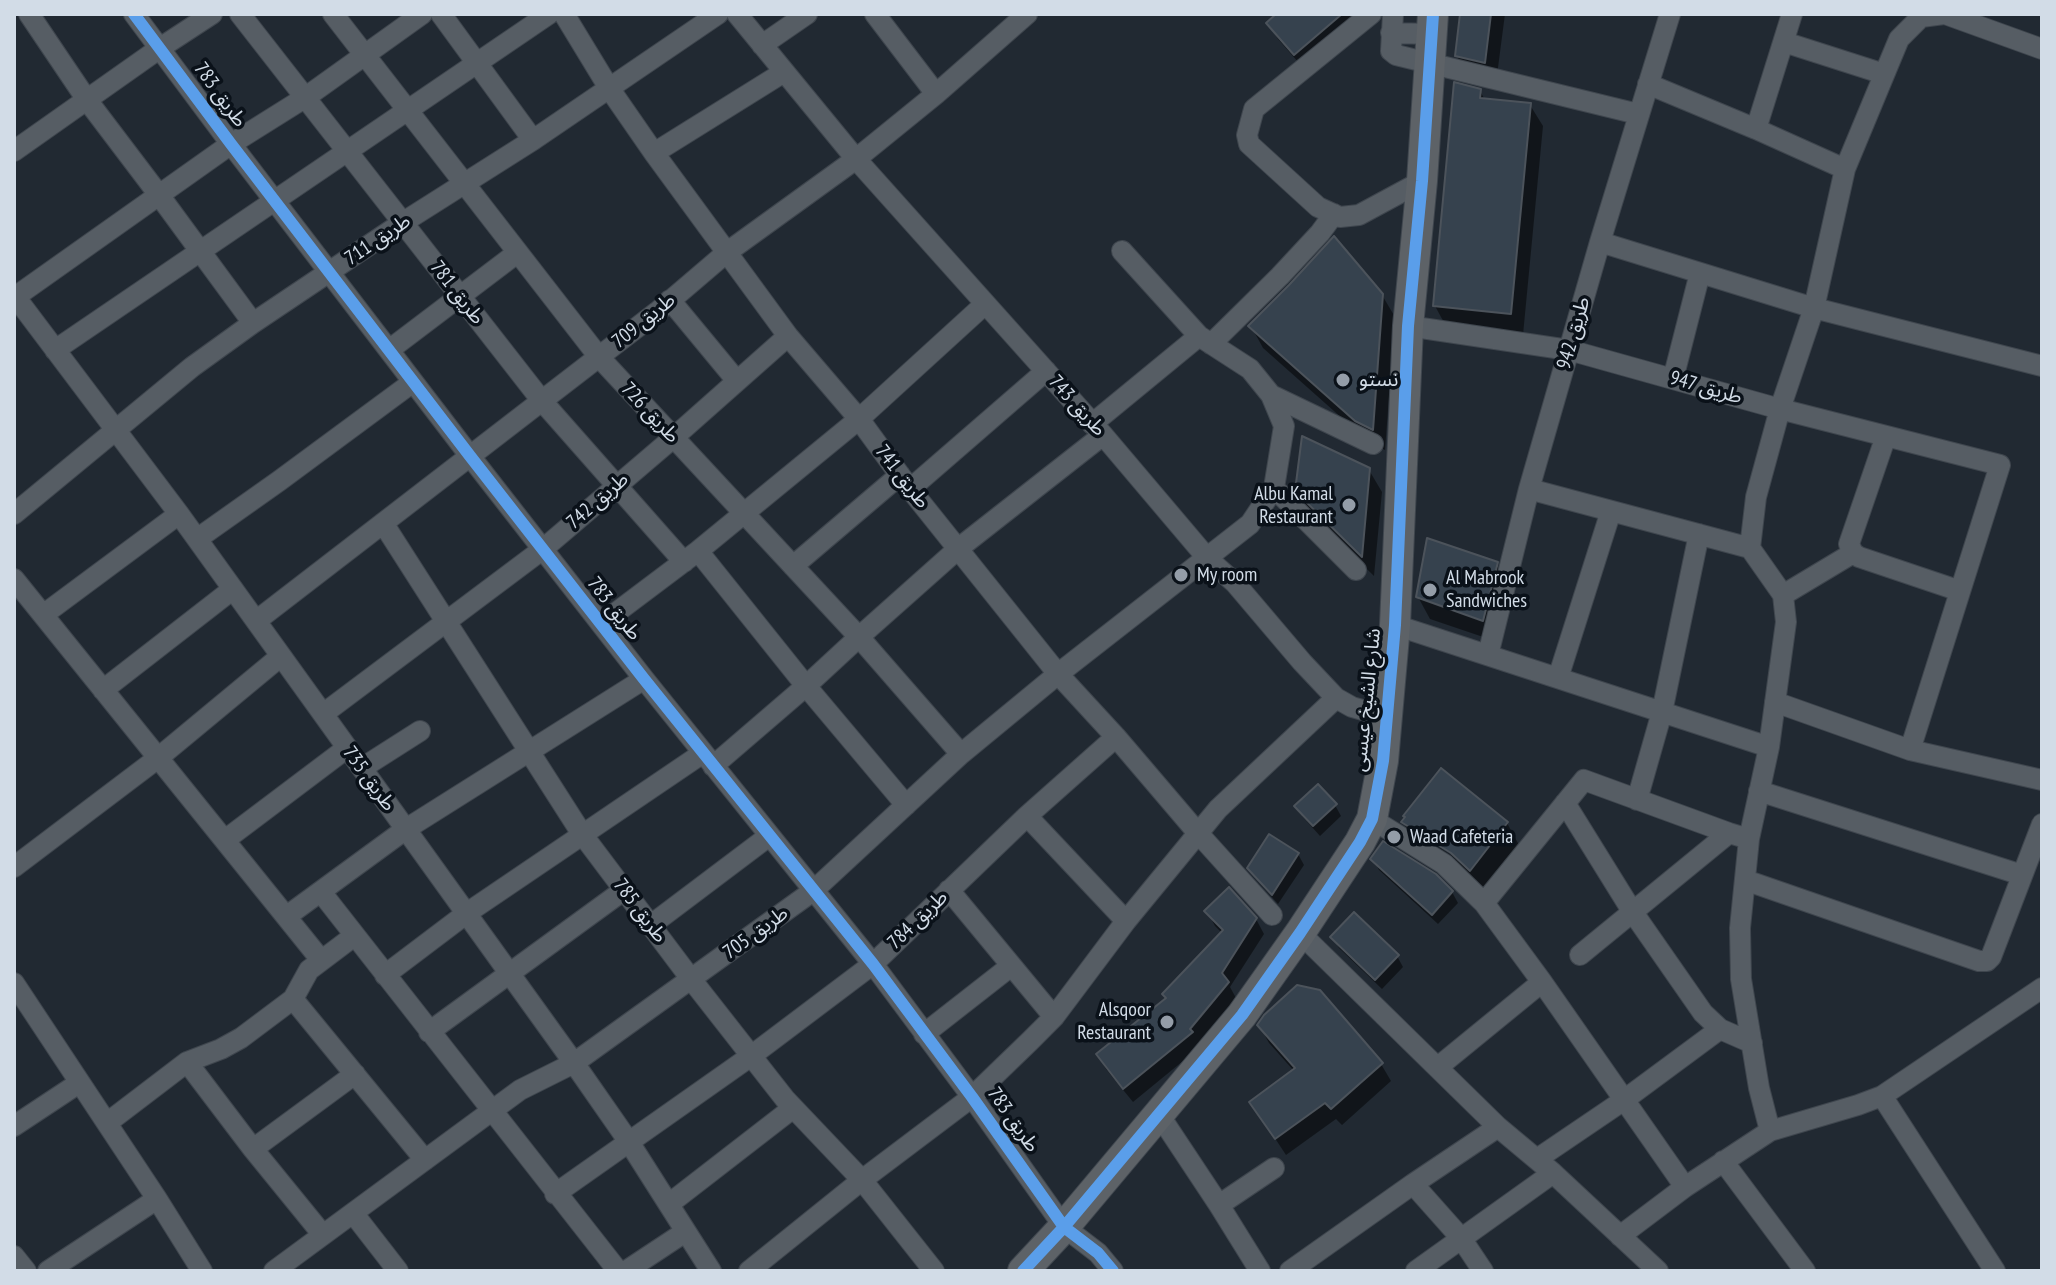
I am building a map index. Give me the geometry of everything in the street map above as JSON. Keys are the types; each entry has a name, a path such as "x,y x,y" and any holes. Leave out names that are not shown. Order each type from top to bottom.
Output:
{"street":[{"path":"29,14 87,100 253,323"},
{"name":"طريق 783","path":"134,14 470,456 873,964 1064,1227 1098,1253 1113,1271"},
{"path":"14,151 212,14"},
{"name":"طريق 781","path":"240,14 542,401 616,485 691,557 906,805"},
{"name":"طريق 726","path":"333,14 599,357 859,637 961,754"},
{"path":"14,296 422,14"},
{"path":"441,14 533,140"},
{"path":"55,350 549,14"},
{"name":"طريق 741","path":"564,14 609,88 654,153 788,336 859,419 905,482 1058,674 1272,915"},
{"name":"طريق 711","path":"14,514 192,367 253,323 533,140 718,14"},
{"name":"طريق 743","path":"737,14 856,159 1098,429 1208,559 1235,583 1336,698 1352,707 1387,717"},
{"path":"762,45 807,14"},
{"path":"875,14 936,94"},
{"name":"طريق 709","path":"256,621 599,357 726,253 856,159 1027,14"},
{"path":"1371,14 1254,109 1247,135 1249,144 1318,207 1340,217 1359,215 1422,181"},
{"name":"طريق 942","path":"1488,655 1529,489 1670,14"},
{"path":"1756,129 1792,14"},
{"path":"1750,548 1756,497 1780,409 1814,308 1845,169 1899,39 1921,17 1944,14 2042,49"},
{"path":"1431,37 1396,55 1391,51 1392,23 1431,37 1638,114"},
{"name":"شارع الشيخ عيسى","path":"1023,1271 1064,1227 1242,1015 1300,933 1372,819 1383,761 1395,625 1408,326 1422,181 1431,37"},
{"path":"1784,42 1884,74"},
{"path":"654,153 784,72"},
{"path":"1648,84 1845,169"},
{"path":"385,975 467,913 582,834 708,759 806,686 959,548 1280,276 1334,214"},
{"path":"1600,242 1814,308 2042,366"},
{"path":"1122,251 1205,340 1250,369 1271,395 1284,426 1274,488 1356,570"},
{"path":"389,350 517,253"},
{"path":"1673,379 1700,273"},
{"name":"طريق 735","path":"14,296 179,514 467,913 629,1142 711,1271"},
{"path":"670,300 737,381"},
{"path":"601,624 691,557 859,419 985,304"},
{"name":"طريق 947","path":"1408,326 1569,350 1780,409 2000,465 1960,591"},
{"name":"طريق 742","path":"323,714 543,549 788,336"},
{"path":"793,566 1046,371"},
{"path":"197,539 413,382"},
{"path":"1271,395 1373,444"},
{"path":"1886,436 1849,544 1853,553 1960,591 1910,750"},
{"name":"طريق 705","path":"274,1271 299,1264 323,1235 520,1090 574,1063 813,891 961,754 1250,524 1274,488"},
{"path":"1529,489 1750,548 1783,595 1786,622 1769,747 1759,791 1739,836 1632,911 1580,955"},
{"path":"1558,678 1611,511"},
{"path":"43,615 179,514"},
{"name":"طريق 785","path":"383,523 582,834 751,1056 793,1108 862,1180 934,1271"},
{"path":"1637,800 1662,712 1699,534"},
{"path":"1783,595 1853,553"},
{"path":"14,579 321,960"},
{"path":"103,690 233,589"},
{"path":"1395,625 1769,747"},
{"path":"14,867 158,758 281,656"},
{"path":"287,916 406,829 644,679"},
{"path":"749,1271 972,1097 1054,1017 1197,832 1336,698"},
{"path":"1775,702 1910,750 2042,780"},
{"path":"362,768 420,731"},
{"name":"طريق 784","path":"555,1194 751,1056 873,964 1027,816 1116,737"},
{"path":"225,840 347,748"},
{"path":"1484,903 1584,780 1739,836"},
{"path":"1759,791 2022,875"},
{"path":"1565,803 1632,911 1703,1013 1720,1029 1752,1043"},
{"path":"1027,816 1126,921"},
{"path":"1372,819 1444,864 1484,903 1685,1187"},
{"path":"1745,880 1979,961 1987,961 2042,824"},
{"path":"651,925 769,836"},
{"path":"1739,836 1745,880 1740,928 1741,979 1759,1088 1770,1131"},
{"path":"429,1032 624,890"},
{"path":"949,890 1054,1017"},
{"path":"321,892 618,1271"},
{"path":"1300,933 1498,1127 1553,1173 1651,1265"},
{"path":"107,1123 187,1062 241,1038 293,999 309,970 354,936"},
{"path":"924,1034 1011,966"},
{"path":"1438,1067 1542,982"},
{"path":"14,983 20,1008 107,1123 202,1271"},
{"path":"1620,1236 1685,1187 1770,1131 1882,1096 2042,988"},
{"path":"293,999 425,1160"},
{"path":"1537,1159 1720,1029"},
{"path":"187,1062 323,1235"},
{"path":"253,1149 355,1074"},
{"path":"14,1126 79,1083"},
{"path":"1882,1096 1995,1271"},
{"path":"669,1204 793,1108"},
{"path":"1158,1113 1260,1271"},
{"path":"1290,1271 1498,1127"},
{"path":"1723,1161 1805,1271"},
{"path":"1219,1205 1274,1168"},
{"path":"1416,1271 1553,1173"},
{"path":"1413,1184 1461,1238 1483,1271"},
{"path":"48,1271 157,1199"},
{"path":"353,1213 398,1271"},
{"path":"626,1271 685,1232"},
{"path":"14,1256 26,1271"},
{"path":"1628,1271 1651,1265"}],"building":[{"path":"1276,14 1342,14 1294,55 1266,23"},
{"path":"1460,14 1491,14 1485,63 1455,56"},
{"path":"1454,82 1481,89 1480,98 1531,103 1511,314 1433,306"},
{"name":"نستو","path":"1334,236 1383,294 1373,430 1355,421 1248,326"},
{"path":"1302,436 1370,468 1362,557 1295,491"},
{"path":"1427,538 1498,562 1483,621 1416,597"},
{"path":"1441,768 1508,822 1470,871 1451,853 1401,822"},
{"path":"1318,784 1337,804 1313,826 1294,806"},
{"path":"1269,834 1299,853 1272,895 1247,868"},
{"path":"1383,841 1436,874 1453,891 1432,915 1370,859"},
{"path":"1229,887 1257,918 1222,973 1229,982 1190,1029 1193,1032 1123,1089 1096,1054 1166,998 1162,994 1223,930 1204,911"},
{"path":"1354,912 1399,955 1375,980 1330,937"},
{"path":"1297,985 1320,990 1383,1063 1331,1109 1325,1103 1275,1139 1249,1102 1295,1068 1257,1025"}],"cycle path":[{"path":"134,14 470,456 873,964 1064,1227 1098,1253 1113,1271"},
{"path":"1023,1271 1064,1227 1242,1015 1300,933 1372,819 1383,761 1395,625 1408,326 1433,14"}],"place":[{"name":"نستو","path":"1343,380"},
{"name":"Albu Kamal Restaurant","path":"1349,505"},
{"name":"My room","path":"1181,575"},
{"name":"Al Mabrook Sandwiches","path":"1430,590"},
{"name":"Waad Cafeteria","path":"1394,837"},
{"name":"Alsqoor Restaurant","path":"1167,1022"}]}
